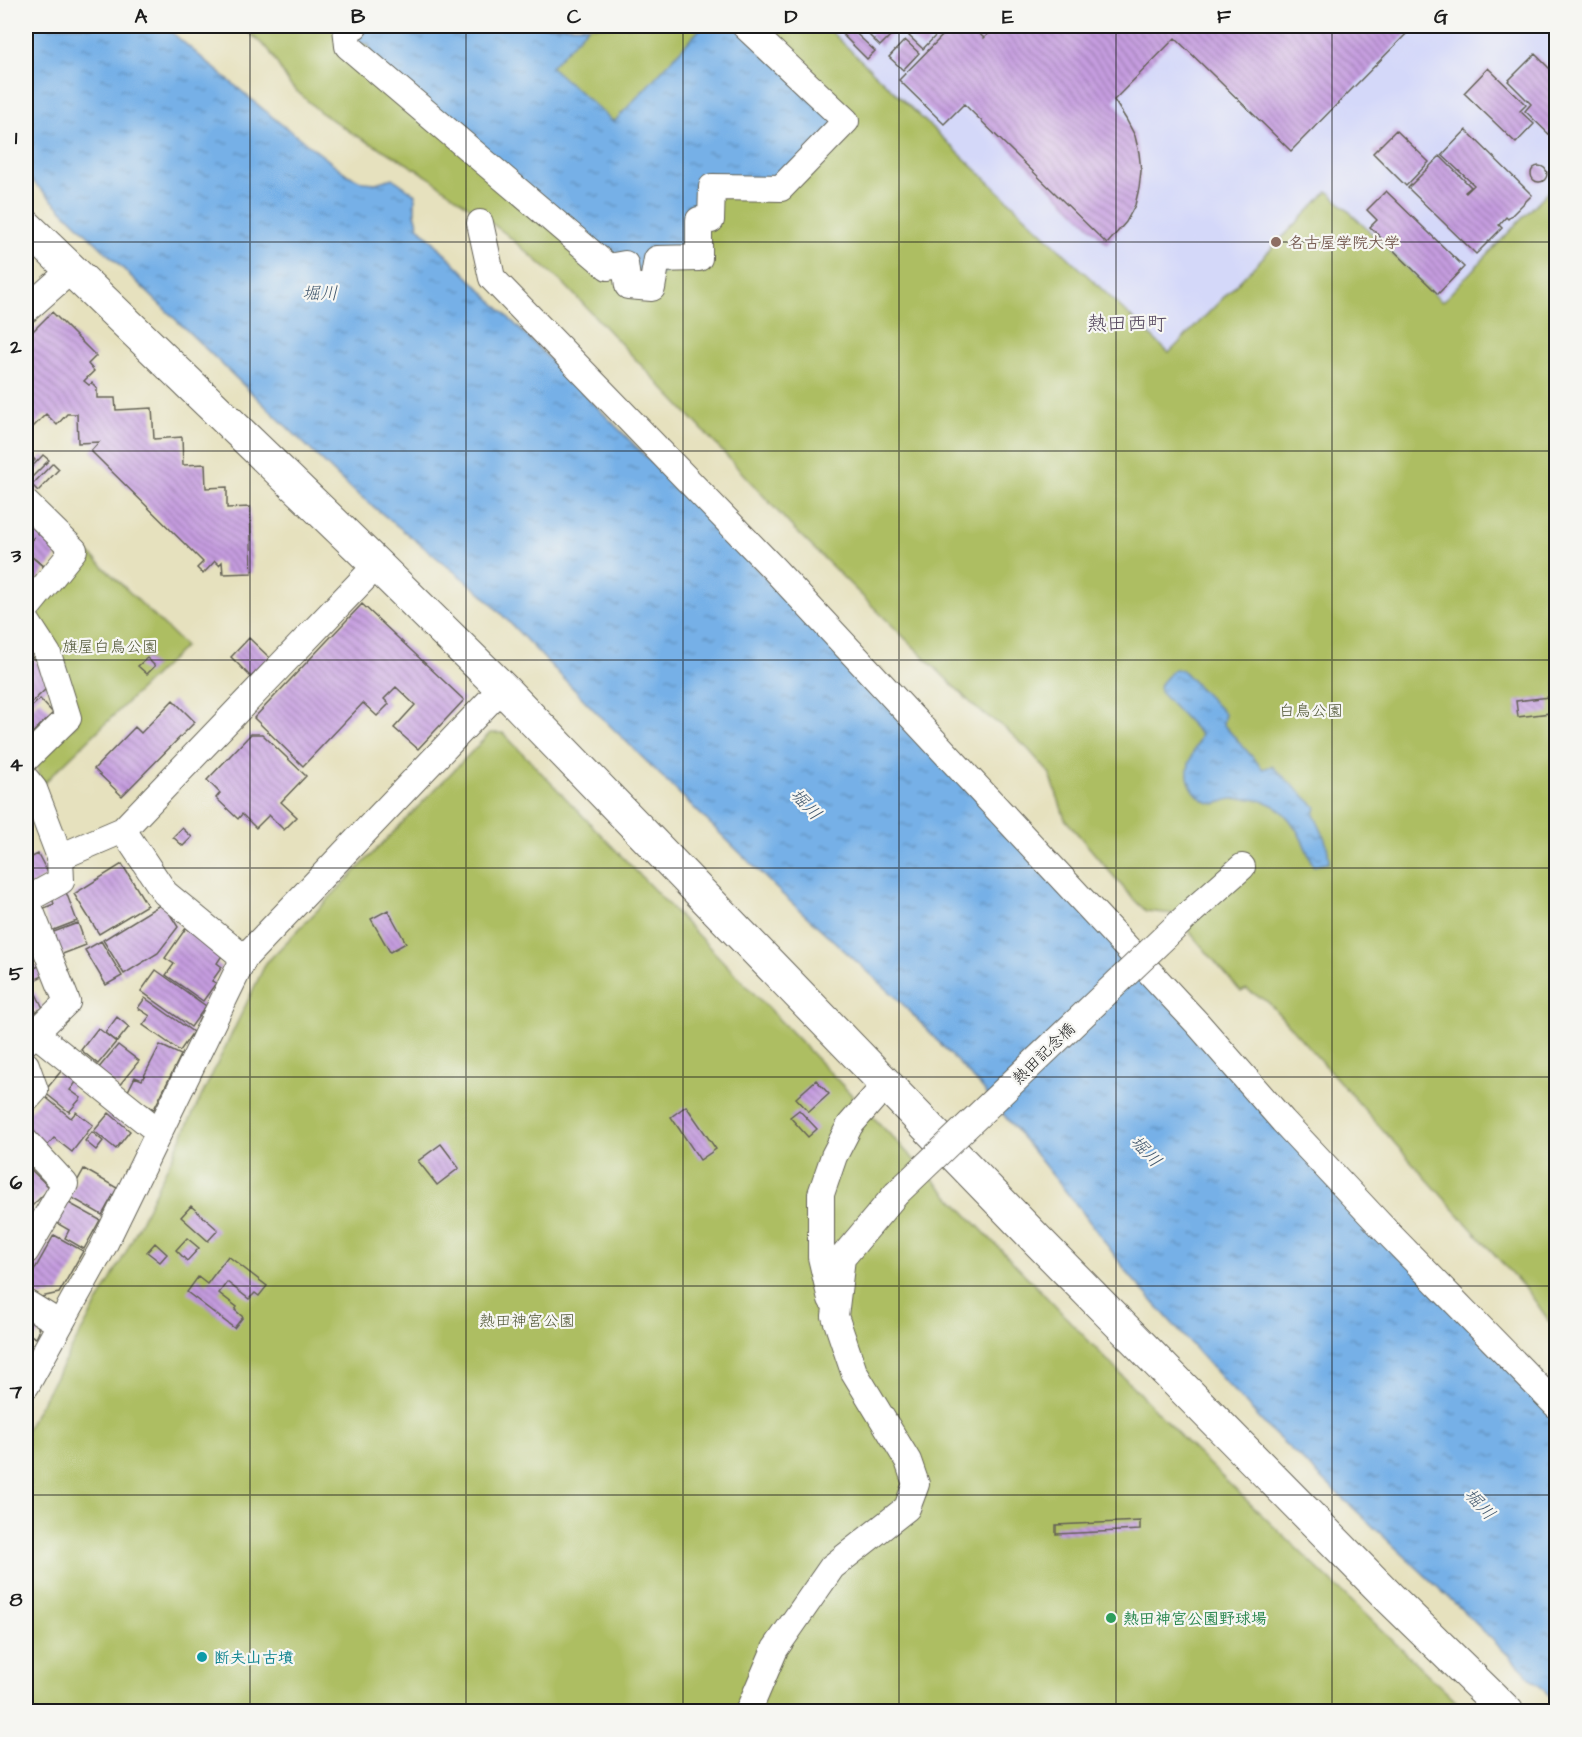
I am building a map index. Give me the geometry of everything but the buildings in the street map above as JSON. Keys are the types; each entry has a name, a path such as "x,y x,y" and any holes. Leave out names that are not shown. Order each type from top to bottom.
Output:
{"street":[{"path":"355,26 346,27 348,46 608,267 625,264 628,286 652,288 657,259 699,258 699,220 711,220 712,187 781,188 846,121 745,26"},
{"path":"480,223 492,278 772,568 1151,973 1386,1232 1557,1405"},
{"path":"26,226 502,688 1049,1252 1390,1599 1507,1712"},
{"path":"26,310 71,270"},
{"path":"26,503 74,550 26,609"},
{"path":"60,857 123,830 377,565"},
{"path":"26,620 48,654 68,718 26,759"},
{"path":"26,1386 103,1247 244,958 502,688"},
{"path":"26,779 34,789 60,857 61,881 26,899 67,1002 30,1038 159,1132"},
{"path":"123,830 165,892 244,958"},
{"name":"熱田記念橋","path":"835,1316 842,1258 896,1194 1191,912 1242,867"},
{"path":"1151,973 1166,971 1241,1053 1342,1170 1478,1307"},
{"path":"26,1065 35,1090 26,1100"},
{"path":"748,1712 775,1649 832,1567 907,1508 916,1484 908,1461 854,1372 835,1316 821,1257 821,1194 834,1156 850,1125 886,1084"},
{"path":"26,1142 65,1185 26,1251"},
{"path":"26,1302 60,1324"}],"shaded area":[{"name":"名古屋学院大学","path":"825,26 1556,26 1556,183 1284,466 1149,333"}],"green space":[{"name":"白鳥公園","path":"241,26 825,26 1169,353 1328,191 1442,302 1556,183 1556,1331 1530,1294 1268,1002 1246,989 1241,992 1174,914 1146,911 1133,899 1065,819 1050,774 1028,749 1006,729 976,708 793,528 566,286 506,234 430,178 320,112 290,85 269,50"},
{"name":"旗屋白鳥公園","path":"86,550 185,646 42,785 36,762 78,722 36,620 36,611"},
{"name":"熱田神宮公園","path":"490,733 503,733 1191,1447 1466,1711 26,1712 26,1430 125,1254 266,963"}],"water":[{"name":"堀川","path":"26,26 164,26 276,120 348,175 363,182 376,183 392,178 415,194 415,213 419,227 849,662 1556,1414 1556,1702 1462,1610 1268,1428 1130,1276 1080,1209 982,1088 898,999 782,894 593,709 482,594 349,487 26,175"},
{"path":"369,26 589,26 551,67 614,122 701,28 699,26 737,26 838,121 780,182 706,182 693,254 649,282 609,262 371,57 369,44 354,43 353,32 369,30"},
{"path":"1174,669 1182,670 1225,714 1223,724 1263,769 1272,766 1316,807 1314,815 1326,844 1329,863 1313,866 1291,821 1277,808 1264,801 1231,799 1214,804 1203,800 1195,792 1189,781 1188,770 1191,756 1201,735 1160,692 1159,686"}],"place":[{"name":"名古屋学院大学","path":"1276,242"},
{"name":"熱田神宮公園野球場","path":"1111,1618"},
{"name":"断夫山古墳","path":"202,1657"}],"district":[{"name":"熱田西町","path":"1127,323"}]}
